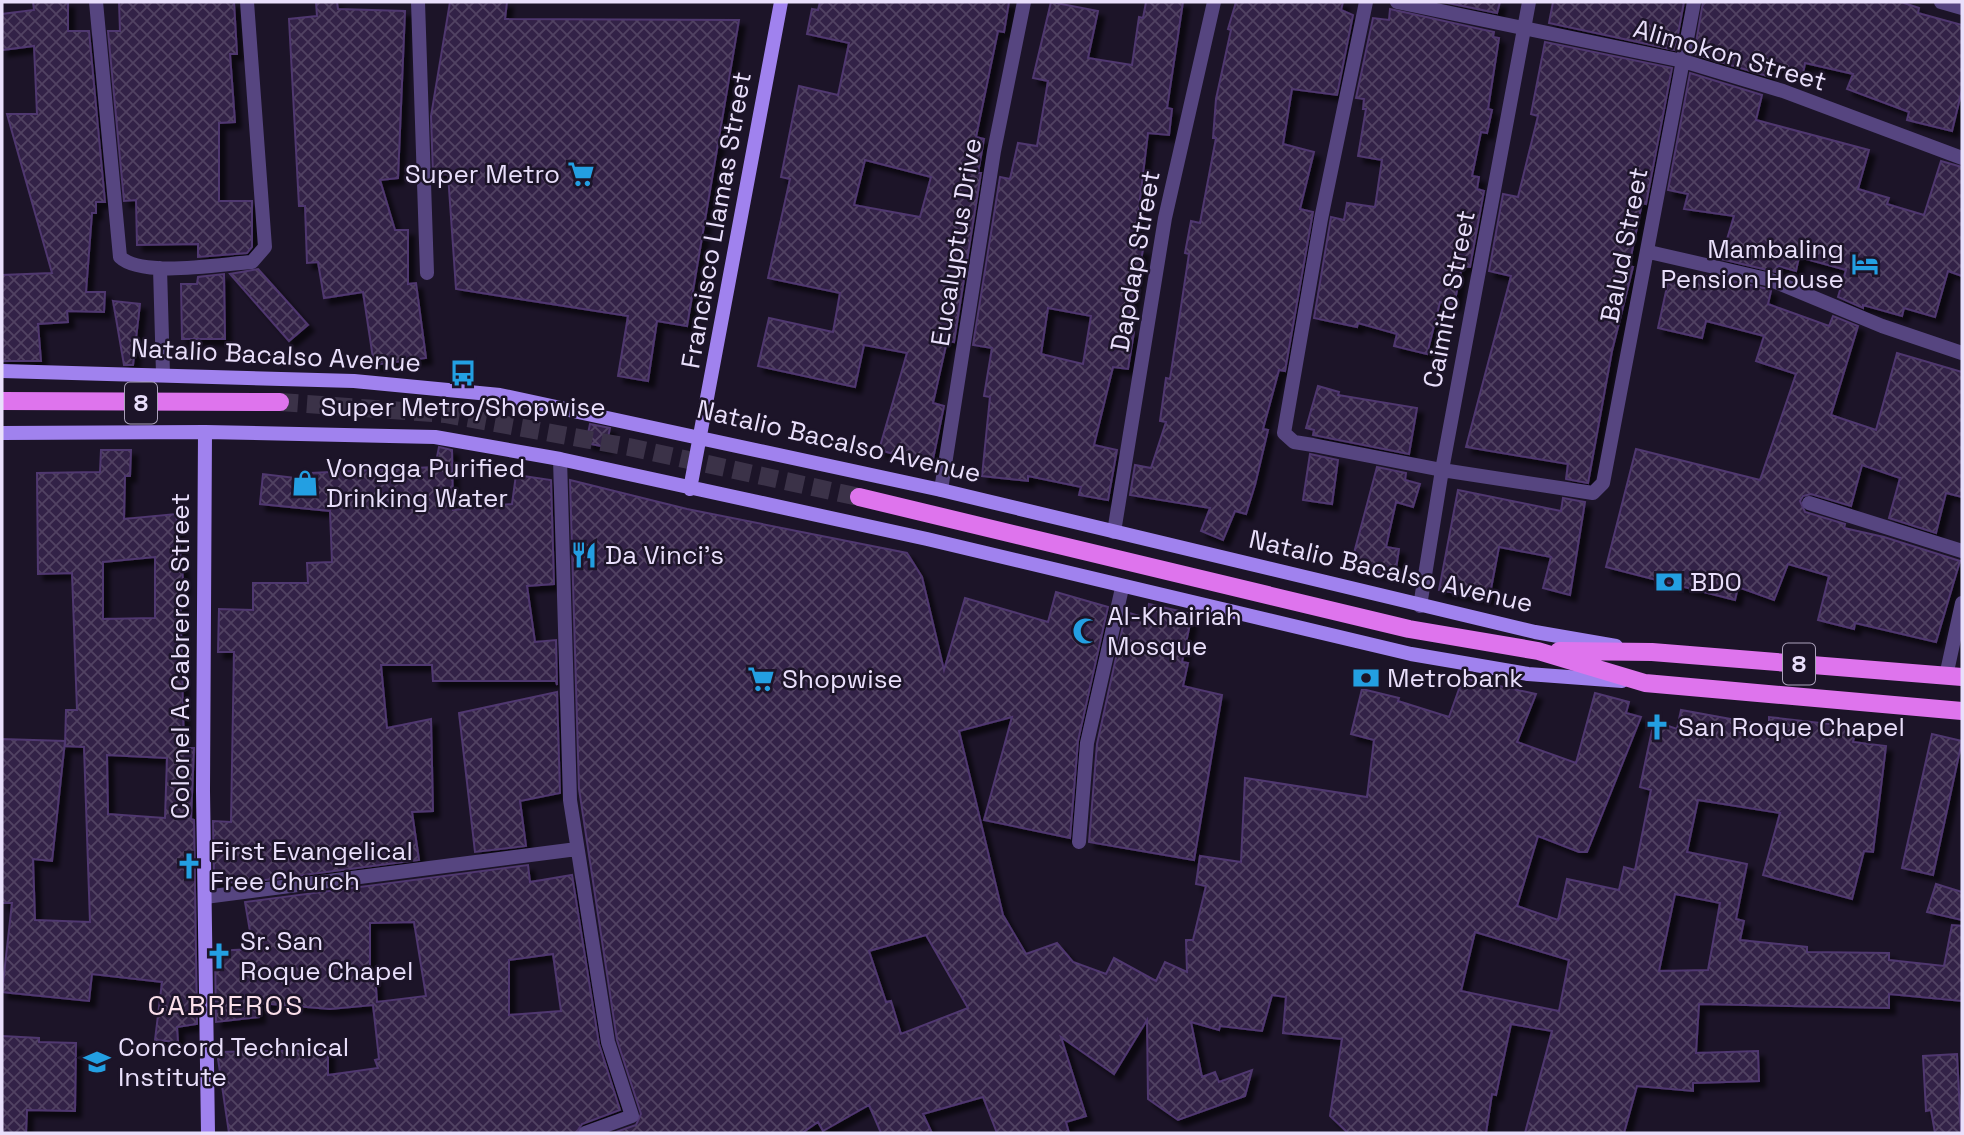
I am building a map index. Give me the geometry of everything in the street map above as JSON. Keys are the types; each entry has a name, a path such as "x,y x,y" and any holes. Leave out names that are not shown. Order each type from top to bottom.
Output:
{"main road":[{"name":"Francisco Llamas Street","path":"690,489 781,2"},
{"name":"Natalio Bacalso Avenue","path":"2,371 354,381 500,395 941,490 1535,632 1652,652"},
{"name":"8","path":"2,401 280,402"},
{"name":"Natalio Bacalso Avenue","path":"2,433 205,432 435,436 560,459 927,539 1122,588 1411,654 1528,674 1962,711"},
{"name":"Colonel A. Cabreros Street","path":"205,432 208,1133"},
{"name":"8","path":"859,497 1409,629 1538,651"},
{"name":"Natalio Bacalso Avenue","path":"1538,651 1645,683"},
{"name":"Natalio Bacalso Avenue","path":"1538,651 1652,652 1954,676"}],"street":[{"path":"96,2 120,257 126,263 160,268 252,262 265,247 247,2"},
{"path":"418,2 428,273"},
{"name":"Eucalyptus Drive","path":"941,490 994,151 1024,2"},
{"name":"Dapdap Street","path":"1114,532 1165,218 1214,2"},
{"path":"1366,2 1321,219 1284,433 1294,442 1442,470"},
{"name":"Alimokon Street","path":"1397,2 1683,61 1783,91 1962,155"},
{"name":"Caimito Street","path":"1420,606 1442,470 1529,2"},
{"name":"Balud Street","path":"1442,470 1592,493 1603,483 1649,252 1694,2"},
{"path":"1941,2 1962,8"},
{"path":"1649,252 1771,280 1882,326 1962,353"},
{"path":"160,268 163,374"},
{"path":"560,459 566,747 577,849 608,1042 632,1116 585,1133"},
{"path":"1809,503 1962,551"},
{"path":"1079,842 1087,743 1122,588"},
{"path":"1954,676 1962,603"},
{"path":"205,897 577,849"}],"building":[{"path":"33,2 68,2 68,31 89,31 105,202 96,202 96,213 92,213 86,292 105,292 104,312 67,311 68,322 38,324 41,361 2,361 2,275 52,273 7,114 37,114 34,46 2,50 2,14 34,10"},
{"path":"119,2 234,2 237,54 230,54 235,122 219,123 219,201 252,201 252,247 247,253 198,257 198,244 137,245 136,200 124,201 108,31 120,31"},
{"path":"316,2 337,2 338,9 405,11 398,178 380,180 395,230 408,230 408,284 416,283 426,358 374,365 363,292 324,298 318,262 307,263 305,206 299,206 289,19 317,16"},
{"name":"Super Metro","path":"450,2 507,2 505,19 739,20 687,326 657,321 648,381 618,376 628,316 456,289 448,174 433,175 431,116"},
{"path":"820,2 1009,2 1004,32 998,31 976,137 984,139 978,173 981,173 954,342 947,341 933,403 944,406 932,464 879,450 907,353 864,345 855,387 758,366 769,318 833,332 840,293 768,278 790,179 781,177 799,86 838,95 849,43 807,34 812,9 818,10","holes":["865,160 931,177 920,217 854,205"]},
{"path":"1051,2 1098,11 1088,58 1132,65 1139,17 1143,18 1146,2 1183,2 1167,108 1172,109 1169,135 1148,133 1134,248 1143,250 1126,330 1134,332 1128,369 1113,367 1094,445 1117,450 1108,500 1079,495 1081,487 1028,476 1028,481 982,476 990,397 984,396 992,348 973,345 1000,177 1010,179 1018,143 1037,146 1048,81 1033,78","holes":["1048,308 1091,316 1083,364 1041,354"]},
{"path":"1236,2 1343,2 1341,10 1353,15 1337,95 1292,89 1283,144 1314,152 1300,209 1313,212 1285,371 1279,370 1263,429 1268,430 1255,485 1246,514 1235,511 1223,540 1201,531 1210,508 1130,495 1135,465 1151,468 1166,422 1160,421 1166,378 1170,379 1189,254 1185,253 1191,221 1200,223 1216,138 1213,138 1216,99 1231,30 1228,29"},
{"path":"1443,2 1500,2 1497,13"},
{"path":"1553,2 1684,2 1675,50 1549,23"},
{"path":"1703,2 1901,2 1919,8 1918,13 1962,25 1962,90 1952,131 1907,120 1909,112 1847,89 1853,74 1805,63 1803,74 1770,66 1767,76 1694,54"},
{"path":"1390,9 1494,32 1493,37 1499,38 1488,109 1492,110 1487,133 1481,132 1472,176 1479,177 1477,189 1484,191 1470,267 1462,266 1454,305 1440,302 1427,354 1394,346 1397,334 1358,323 1357,327 1314,318 1331,217 1344,220 1347,203 1375,207 1382,160 1358,156 1366,109 1363,109 1364,99 1356,98 1373,18 1389,20"},
{"path":"1545,42 1672,68 1646,204 1642,203 1629,266 1633,267 1612,351 1588,483 1566,479 1568,464 1466,447 1511,276 1489,271 1503,194 1518,197 1538,116 1531,114"},
{"path":"1690,73 1762,95 1756,120 1869,150 1858,189 1889,198 1887,204 1924,215 1941,161 1962,167 1962,276 1948,271 1935,317 1904,308 1902,316 1863,305 1863,308 1838,297 1846,270 1799,257 1796,271 1778,266 1776,272 1721,259 1734,216 1684,209 1688,194 1668,190"},
{"path":"258,269 308,325 289,341 230,274"},
{"path":"1670,273 1706,280 1707,276 1715,277 1768,289 1771,291 1768,304 1829,326 1833,316 1858,326 1831,415 1876,430 1897,353 1962,372 1962,497 1946,493 1936,533 1889,518 1900,478 1862,465 1851,506 1811,494 1803,496 1800,501 1805,512 1845,524 1844,528 1884,537 1960,561 1936,642 1855,623 1854,629 1818,620 1829,576 1788,564 1774,600 1738,587 1735,600 1606,567 1636,449 1760,480 1796,374 1756,361 1764,336 1706,321 1702,338 1658,328"},
{"path":"224,274 225,339 182,339 181,284 197,284 198,277"},
{"path":"113,301 140,304 133,365 124,365"},
{"path":"1318,386 1339,392 1338,395 1417,408 1409,454 1313,435 1314,430 1306,428"},
{"path":"590,424 610,428 606,447 586,443"},
{"path":"439,447 452,450 453,510 512,504 516,475 551,480 554,584 527,586 535,642 556,640 557,685 556,681 433,681 432,665 381,665 387,728 431,719 433,811 412,812 419,860 242,883 214,881 213,821 231,822 234,652 218,652 219,609 253,610 253,583 308,583 307,563 332,562 330,511 260,504 263,474 312,480 311,473 435,467"},
{"path":"101,450 131,450 130,476 125,476 124,519 176,514 184,588 180,588 184,748 194,748 191,819 194,820 197,1024 177,1027 178,1042 155,1040 162,982 92,974 89,1001 2,992 12,903 2,903 2,739 65,741 52,861 33,859 35,920 90,922 84,747 65,746 66,710 77,710 72,573 38,574 37,473 100,472","holes":["155,557 155,618 103,619 103,562","107,755 167,758 165,818 108,814"]},
{"path":"1310,454 1338,460 1332,504 1303,500"},
{"path":"1377,467 1406,473 1405,480 1420,484 1413,507 1396,502 1386,547 1399,549 1395,575 1350,568"},
{"path":"570,480 687,509 907,553 922,577 944,670 965,598 1048,622 1056,592 1108,607 1078,741 1070,838 984,820 1012,717 959,731 1003,915 1026,954 1057,943 1073,962 1106,974 1114,958 1156,981 1165,962 1187,972 1186,940 1193,940 1206,886 1196,884 1200,856 1241,862 1245,778 1367,797 1374,740 1351,734 1362,689 1399,698 1398,701 1449,717 1463,678 1536,694 1517,742 1576,763 1595,693 1629,702 1626,713 1641,717 1587,852 1579,852 1538,836 1517,906 1558,920 1567,879 1619,890 1624,867 1635,870 1651,790 1640,787 1654,721 1677,729 1681,710 1769,726 1769,717 1856,727 1853,742 1886,746 1873,852 1864,851 1852,899 1763,875 1780,813 1698,800 1687,852 1747,864 1736,919 1744,921 1740,940 1807,947 1807,952 1889,953 1889,960 1944,966 1952,925 1962,926 1962,1001 1889,994 1889,1008 1699,1004 1696,1053 1758,1051 1759,1081 1693,1083 1693,1091 1637,1086 1624,1133 1525,1133 1552,1031 1511,1024 1496,1095 1492,1094 1486,1133 1348,1133 1330,1116 1342,1039 1283,1033 1286,997 1272,995 1262,1031 1220,1026 1219,1030 1191,1022 1202,1077 1215,1072 1219,1082 1252,1070 1245,1096 1178,1120 1148,1099 1147,1020 1114,1074 1061,1037 1086,1116 1066,1122 1069,1133 997,1133 983,1097 923,1114 932,1133 881,1133 869,1105 823,1131 818,1122 802,1133 613,1133 636,1125 641,1114 617,1040 579,789","holes":["1675,894 1720,903 1708,970 1659,971","1475,932 1569,960 1559,1011 1461,991","926,935 968,1008 901,1034 891,1001 886,1002 869,951"]},
{"path":"1458,490 1561,511 1563,498 1585,502 1570,595 1543,588 1551,557 1499,547 1489,599 1439,590"},
{"path":"1149,604 1192,614 1182,662 1188,663 1183,686 1222,695 1194,860 1089,842 1097,744 1126,612 1146,618"},
{"path":"557,692 560,793 520,801 526,846 475,852 459,713"},
{"path":"1932,734 1962,741 1933,875 1902,868"},
{"path":"528,865 530,882 572,875 599,1044 620,1110 582,1124 576,1133 229,1133 217,1052 328,1050 328,1075 378,1068 375,1060 379,1059 373,1005 330,1009 259,1003 259,1017 216,1022 215,951 253,949 245,902","holes":["414,922 426,996 377,1002 375,973 370,973 370,923","553,954 561,1011 509,1015 509,960"]},
{"path":"1936,884 1962,892 1962,920 1927,912"},
{"path":"2,1036 39,1038 39,1042 76,1043 75,1111 27,1110 26,1133 2,1133"},
{"path":"1957,1054 1961,1133 1935,1133 1931,1110 1926,1111 1923,1056"}],"tunnel":[{"path":"280,402 445,414 629,447 859,497"}],"place":[{"name":"Super Metro","path":"581,174"},
{"name":"Mambaling Pension House","path":"1865,264"},
{"name":"Super Metro/Shopwise","path":"463,373"},
{"name":"Vongga Purified Drinking Water","path":"305,483"},
{"name":"Da Vinci's","path":"584,555"},
{"name":"BDO","path":"1669,582"},
{"name":"Al-Khairiah Mosque","path":"1086,631"},
{"name":"Metrobank","path":"1366,678"},
{"name":"Shopwise","path":"761,679"},
{"name":"San Roque Chapel","path":"1657,727"},
{"name":"First Evangelical Free Church","path":"189,866"},
{"name":"Sr. San Roque Chapel","path":"219,956"},
{"name":"Concord Technical Institute","path":"97,1062"}],"district":[{"name":"CABREROS","path":"226,1005"}]}
